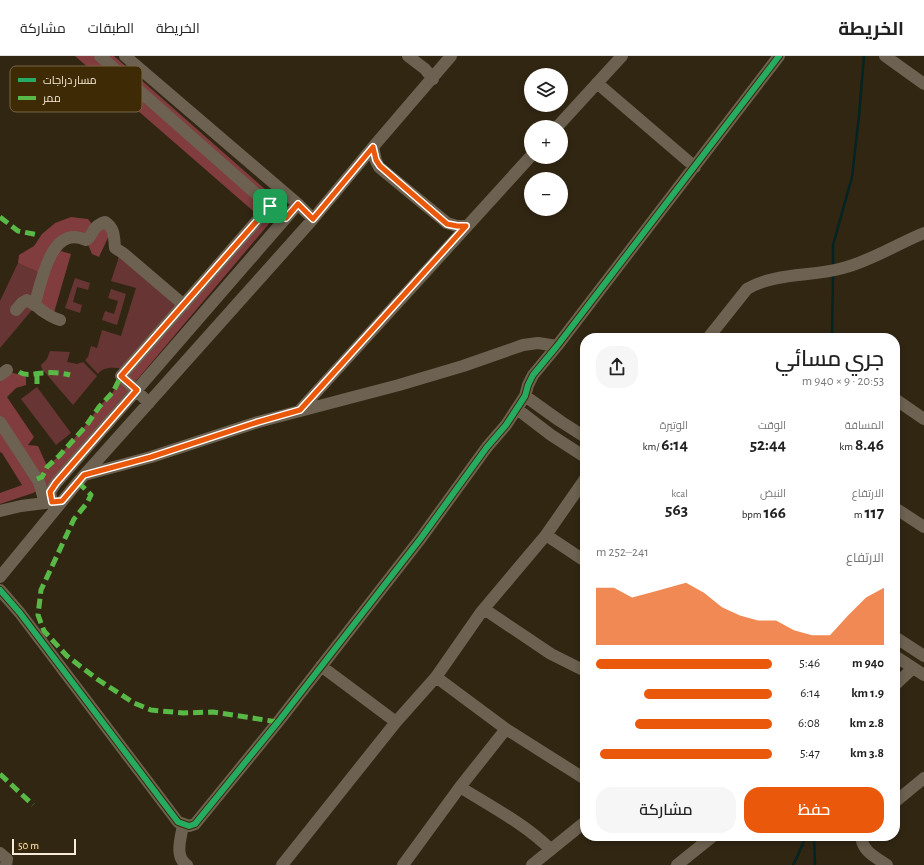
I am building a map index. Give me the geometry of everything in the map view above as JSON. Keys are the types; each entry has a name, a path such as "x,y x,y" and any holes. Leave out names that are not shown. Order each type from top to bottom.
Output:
{"street":[{"path":"100,56 111,66"},
{"path":"125,56 137,66"},
{"path":"408,56 425,69 433,79"},
{"path":"0,577 53,502 84,475 149,403 313,219 452,56"},
{"path":"563,120 622,56"},
{"path":"0,590 20,613 178,822 189,826 195,824 278,722 421,538 487,447 517,409 525,396 533,375 557,346 779,56"},
{"path":"892,58 924,84"},
{"path":"142,71 298,204 313,219"},
{"path":"597,83 695,167"},
{"path":"142,93 270,206 286,218"},
{"path":"373,147 376,160 380,166 447,224 451,233 450,244"},
{"path":"300,410 524,164"},
{"path":"53,502 50,492 56,483 298,204"},
{"path":"149,403 121,376 270,206"},
{"path":"36,306 35,302 49,258 54,249 62,241 68,238 78,236 86,240 89,238 94,228 105,222 110,225 112,229 115,248 123,253 184,305"},
{"path":"447,224 466,226"},
{"path":"712,333 748,289 753,286 764,281 797,274 841,269 862,263 904,241 924,233"},
{"path":"16,310 27,300 51,317 60,320"},
{"path":"84,475 151,457 300,410 406,383 463,366 523,345 538,343 557,346"},
{"path":"525,396 580,434"},
{"path":"900,402 924,419"},
{"path":"517,409 551,435 580,454"},
{"path":"0,422 53,502"},
{"path":"282,865 396,722 436,677 482,611 546,535 580,486"},
{"path":"0,511 21,506 53,502"},
{"path":"900,511 924,527"},
{"path":"546,535 580,558"},
{"path":"482,611 487,611 551,654 580,669"},
{"path":"900,639 924,656"},
{"path":"900,659 924,675"},
{"path":"321,666 396,722"},
{"path":"900,680 913,668"},
{"path":"436,677 506,729 580,777"},
{"path":"403,865 460,787 506,729"},
{"path":"900,798 924,778"},
{"path":"460,787 500,812 552,850"},
{"path":"183,825 179,856 182,862 187,865"},
{"path":"532,865 580,826"},
{"path":"677,865 707,841"},
{"path":"861,841 866,850 886,865"},
{"path":"0,853 7,858 6,865"}],"shaded area":[{"path":"75,56 114,56 125,66 86,66"},
{"path":"142,81 284,206 48,485 33,493 0,504 0,493 22,485 0,452 0,375 7,370 26,376 26,385 16,388 7,397 34,437 28,445 38,446 47,466 59,456 85,426 99,407 113,392 121,376 260,217 139,112 142,112"},
{"path":"71,217 88,219 95,228 112,229 99,257 92,254 86,240 78,236 54,249 71,254 53,316 40,308 42,274 18,263 19,255 34,246 42,234 55,223"},
{"path":"119,251 184,305 127,369 107,368 98,374 85,360 88,357 91,346 97,348 102,330 121,336 136,288 111,281 118,260"},
{"path":"18,263 42,274 32,310 0,348 0,301"},
{"path":"75,278 90,283 88,290 77,287 73,302 82,305 80,313 65,308"},
{"path":"111,289 126,294 117,325 102,320 105,311 114,314 118,301 108,298"},
{"path":"50,351 70,352 67,362 77,364 83,362 97,376 73,405 42,369 41,365 47,359"},
{"path":"37,387 71,433 56,445 21,399"}],"waterway":[{"path":"833,266 833,245 852,177 864,56"},
{"path":"832,333 833,273"},
{"path":"793,865 804,841"},
{"path":"814,841 815,865"}],"marked path":[{"path":"0,217 18,231 39,235"},
{"path":"19,372 28,375 50,373 70,375"},
{"path":"37,374 37,386"},
{"path":"37,479 42,477 47,467 86,426 99,407 113,392 121,376"},
{"path":"78,482 91,495 87,503 74,519 41,590 38,615 44,631 67,656 97,679 134,703 151,710 183,713 213,712 278,722"},
{"path":"0,774 33,805"}],"cycle path":[{"path":"0,590 20,613 178,822 189,826 195,824 278,722 421,538 487,447 506,425 525,396 533,375 557,346 779,56"}],"route":[{"path":"373,147 376,160 385,172 447,224 462,227 466,226 300,410 118,467 84,475 62,501 52,502 50,492 56,483 137,390 121,376 270,206 286,218 298,204 313,219 373,147"}]}
